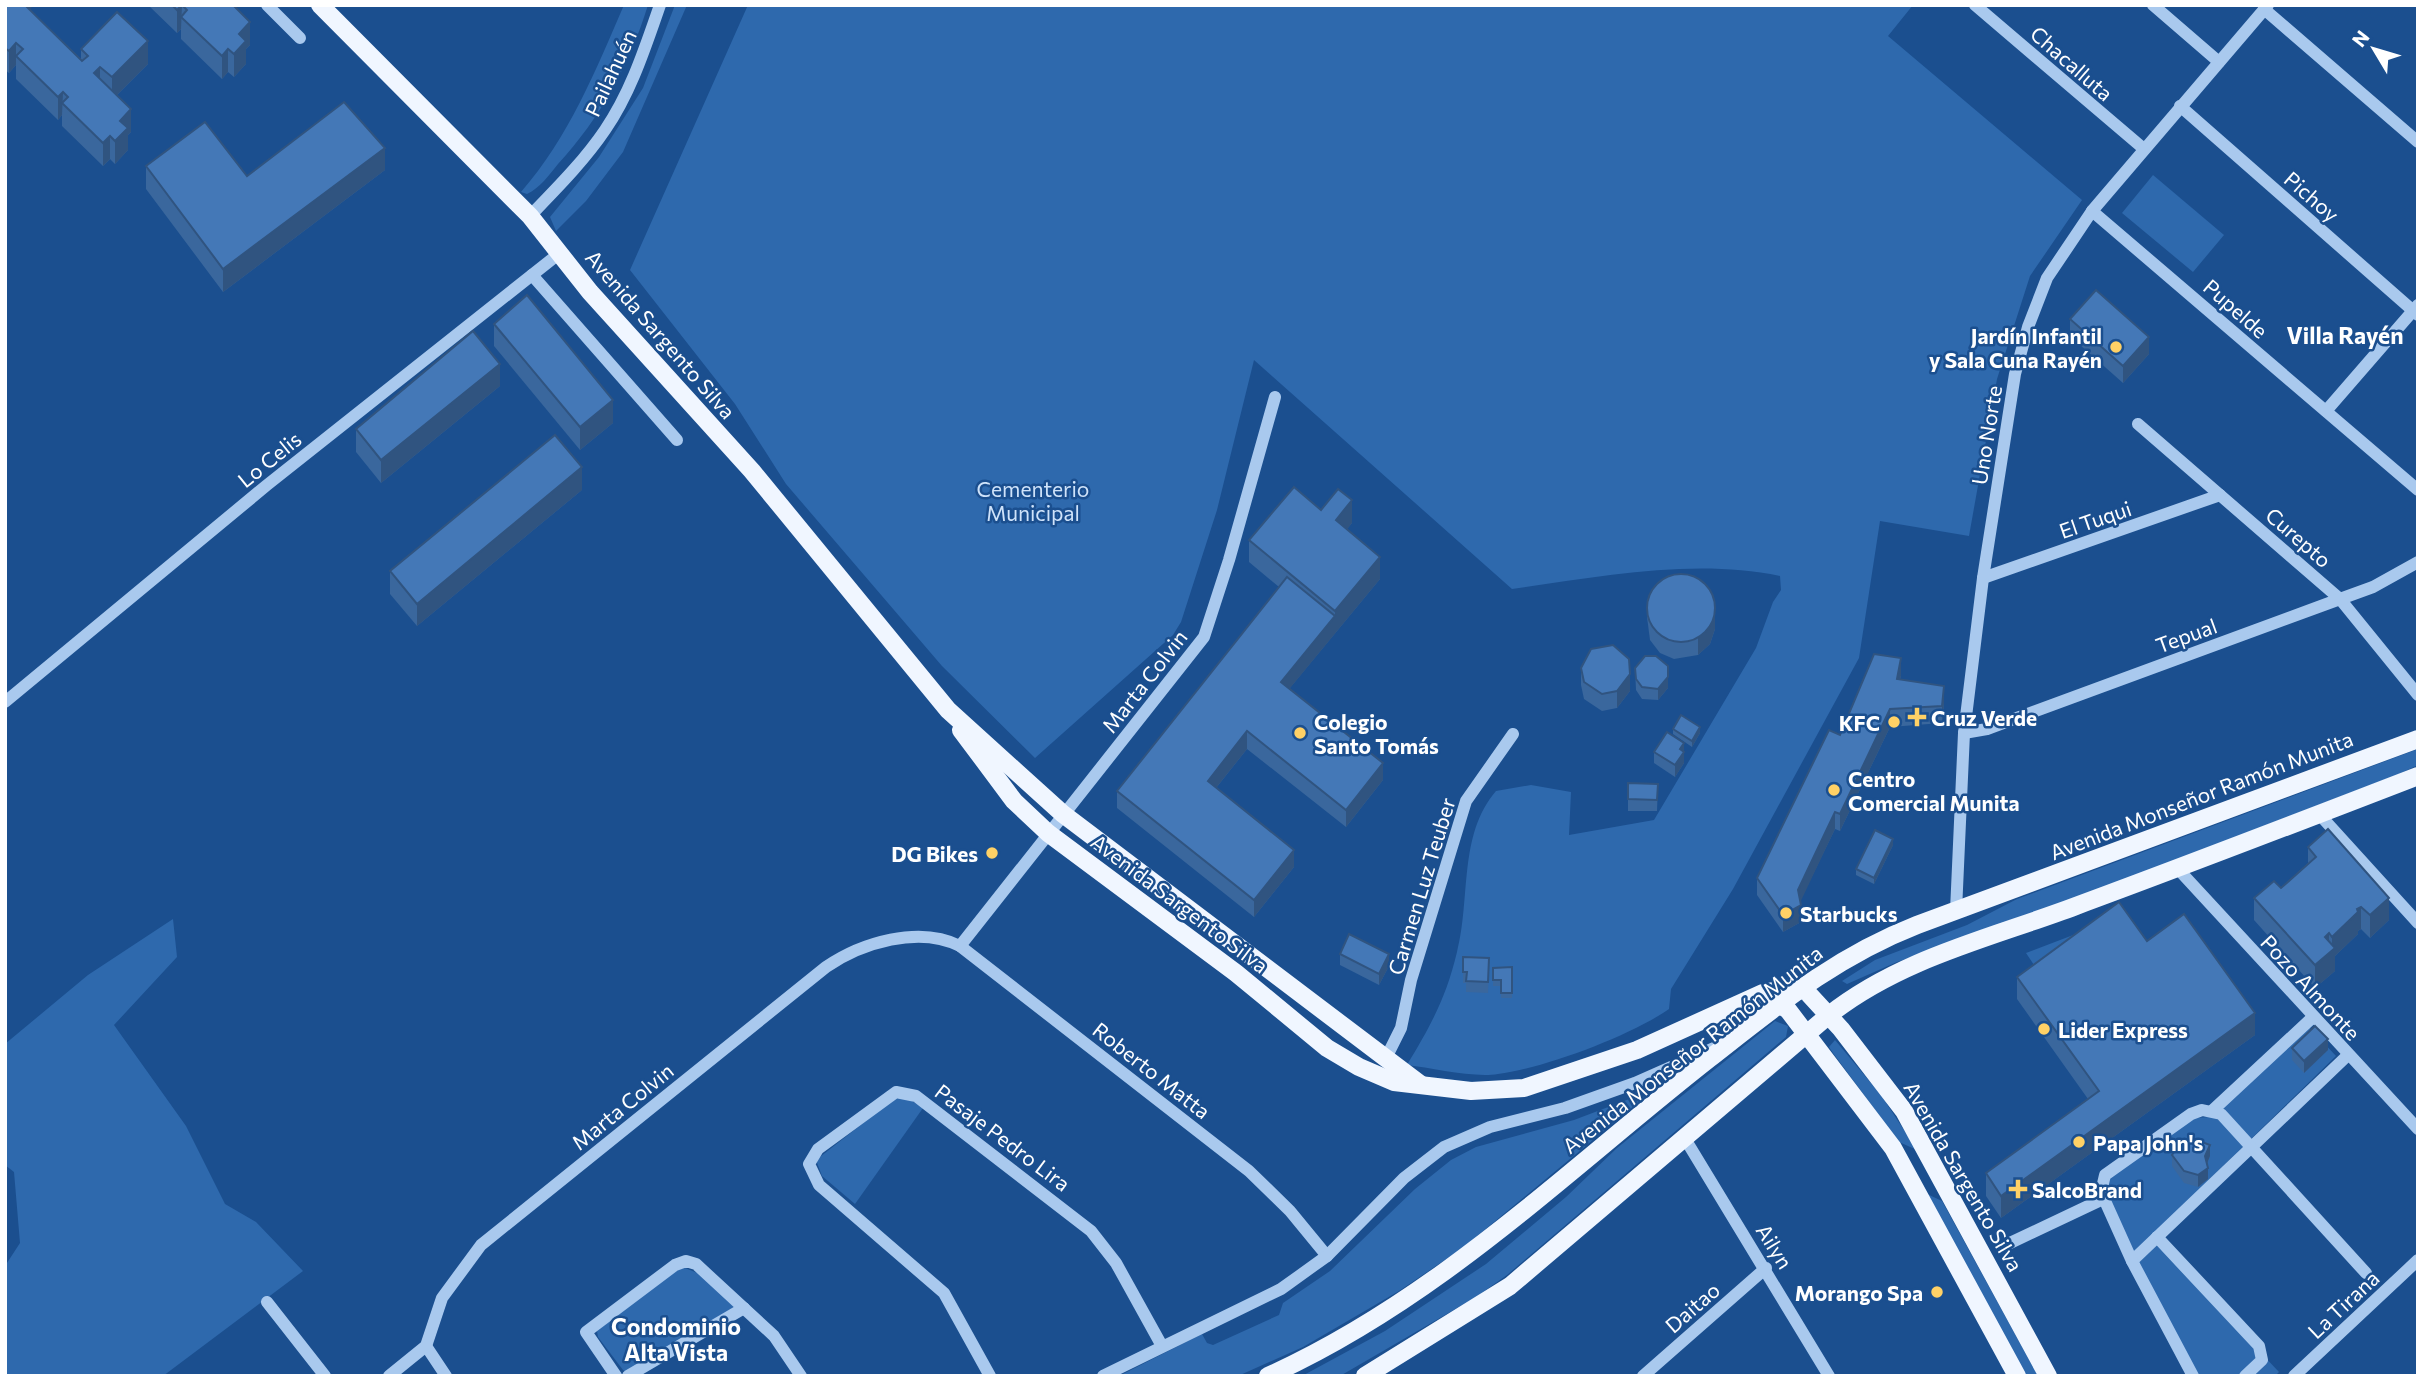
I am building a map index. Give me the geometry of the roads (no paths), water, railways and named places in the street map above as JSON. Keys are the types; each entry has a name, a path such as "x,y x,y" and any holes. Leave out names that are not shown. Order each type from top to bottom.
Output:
{"main road":[{"name":"Avenida Sargento Silva","path":"320,5 530,216 590,292 752,471 948,710 999,782 1048,833 1236,973 1327,1048 1385,1079 1494,1091 1547,1082 1637,1050 1750,998 1779,989 1799,988 1812,996 1829,1015 1904,1111 2048,1376"},
{"name":"Avenida Sargento Silva","path":"948,710 1063,814 1420,1084"},
{"name":"Avenida Monseñor Ramón Munita","path":"1268,1376 1397,1306 1475,1252 1780,1002 1863,947 2418,739"},
{"path":"1365,1376 1510,1286 1829,1015 1870,985 1915,964 2178,869 2418,776"},
{"path":"1750,998 1766,998 1780,1002 1876,1123 1913,1184 2017,1376"},
{"path":"1913,1184 1930,1191 1948,1190"}],"street":[{"path":"267,5 300,38"},
{"name":"Pailahuén","path":"530,216 576,167 606,129 628,90 660,5"},
{"name":"Chacalluta","path":"1975,5 2144,149"},
{"path":"2152,5 2218,62"},
{"path":"2266,7 2418,142"},
{"name":"Uno Norte","path":"1956,911 1964,733 1983,578 2015,374 2028,327 2047,278 2092,211 2266,7"},
{"name":"Pichoy","path":"2180,106 2416,310"},
{"name":"Pupelde","path":"2092,211 2418,490"},
{"name":"Lo Celis","path":"5,702 267,485 561,252"},
{"path":"532,275 677,440"},
{"path":"2326,411 2416,310"},
{"name":"Marta Colvin","path":"960,946 1203,637 1229,560 1275,397"},
{"name":"Curepto","path":"2138,424 2340,599 2418,695"},
{"name":"El Tuqui","path":"1983,578 2220,495"},
{"name":"Tepual","path":"1964,733 1987,729 2373,587 2418,562"},
{"name":"Carmen Luz Teuber","path":"1386,1058 1401,1028 1411,980 1466,802 1513,734"},
{"path":"2319,814 2418,923"},
{"name":"Pozo Almonte","path":"2178,869 2418,1129"},
{"name":"Marta Colvin","path":"426,1346 442,1298 481,1245 826,967 859,948 936,937"},
{"name":"Roberto Matta","path":"936,937 960,946 1249,1171 1290,1211 1327,1256"},
{"path":"2193,1376 2132,1261 2103,1199 2101,1183 2105,1175 2191,1114 2213,1110 2313,1017"},
{"path":"1103,1376 1281,1289 1327,1256 1404,1178 1451,1143 1490,1127 1565,1108 1635,1083 1744,1032"},
{"path":"2132,1261 2348,1055"},
{"name":"Pasaje Pedro Lira","path":"990,1376 944,1293 819,1185 811,1172 809,1164 818,1149 896,1092 916,1096 1082,1222 1108,1251 1161,1346"},
{"path":"2213,1110 2221,1114 2366,1273"},
{"name":"Ailyn","path":"1684,1137 1766,1268 1829,1376"},
{"path":"2010,1243 2103,1199"},
{"path":"2157,1237 2259,1346 2262,1360 2245,1376"},
{"name":"La Tirana","path":"2294,1376 2418,1260"},
{"path":"616,1376 586,1332 675,1265 686,1261 696,1264 774,1336 801,1376"},
{"name":"Daitao","path":"1643,1376 1766,1268"},
{"path":"267,1302 325,1376"},
{"path":"628,1376 744,1308"},
{"path":"389,1376 426,1346 446,1376"}],"place":[{"name":"Jardín Infantil y Sala Cuna Rayén","path":"2116,347"},
{"name":"Cruz Verde","path":"1917,717"},
{"name":"KFC","path":"1894,722"},
{"name":"Colegio Santo Tomás","path":"1300,733"},
{"name":"Centro Comercial Munita","path":"1834,790"},
{"name":"DG Bikes","path":"992,853"},
{"name":"Starbucks","path":"1786,913"},
{"name":"Lider Express","path":"2044,1029"},
{"name":"Papa John's","path":"2079,1142"},
{"name":"SalcoBrand","path":"2018,1189"},
{"name":"Morango Spa","path":"1937,1292"}],"district":[{"name":"Villa Rayén","path":"2345,335"},
{"name":"Condominio Alta Vista","path":"676,1339"}],"park label":[{"name":"Cementerio Municipal","path":"1033,500"}]}
